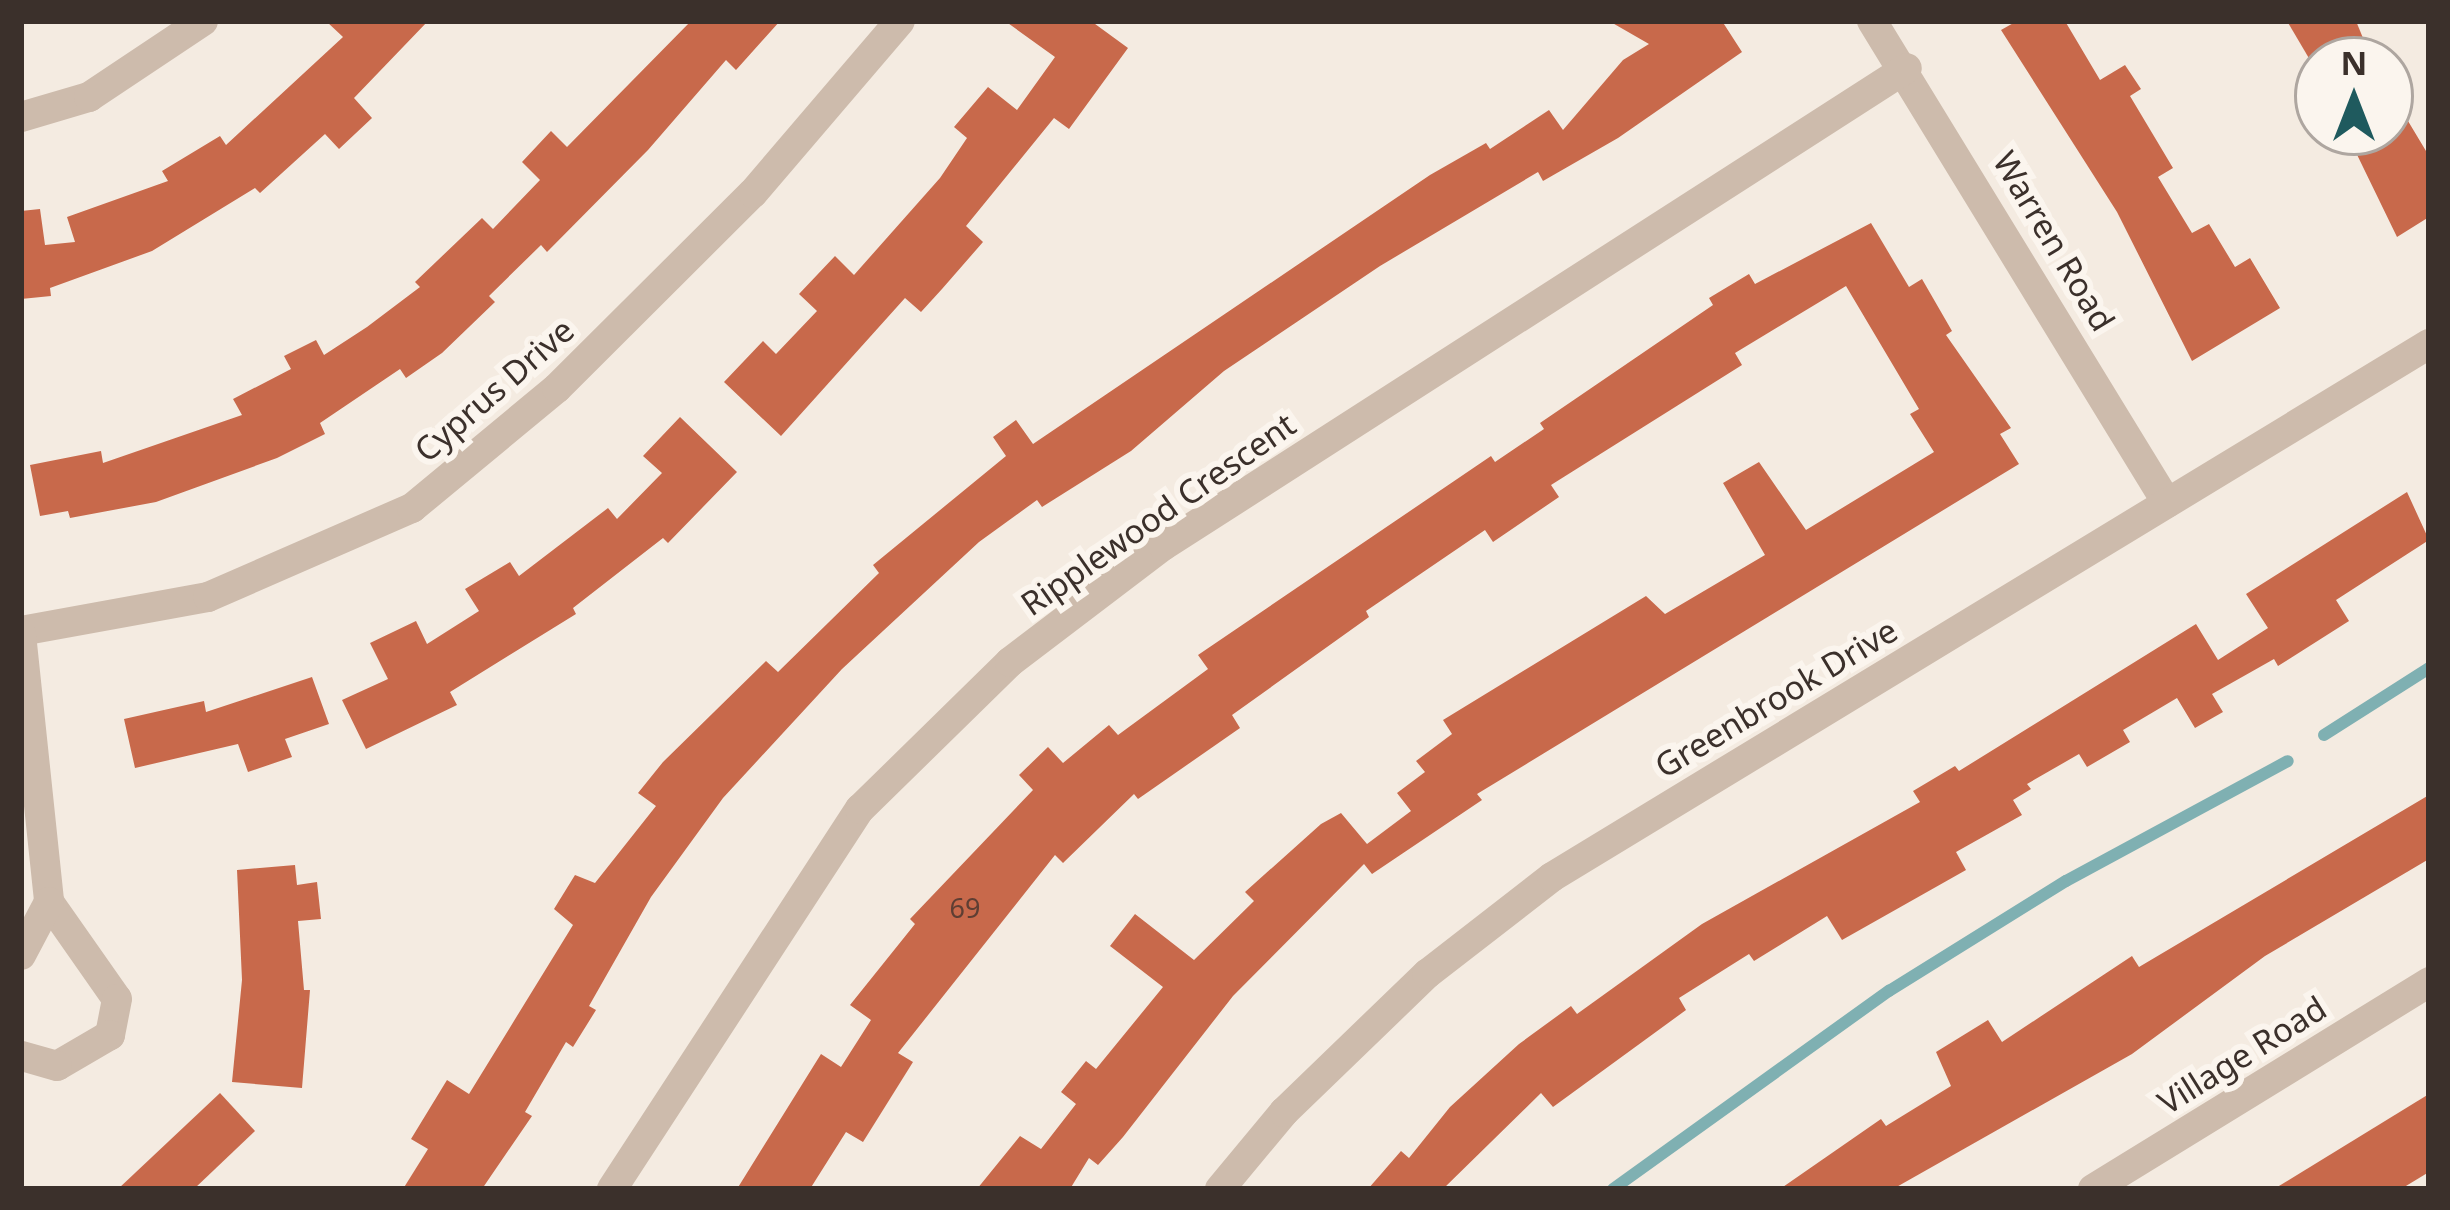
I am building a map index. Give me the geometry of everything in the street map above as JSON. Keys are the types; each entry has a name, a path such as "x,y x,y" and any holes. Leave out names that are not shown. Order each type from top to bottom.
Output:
{"street":[{"path":"21,117 89,98 203,21"},
{"name":"Cyprus Drive","path":"21,633 208,597 412,508 557,388 704,242 900,21"},
{"name":"Warren Road","path":"1872,21 1907,68 2168,503"},
{"name":"Ripplewood Crescent","path":"613,1189 860,809 1010,662 1163,546 1907,68"},
{"name":"Greenbrook Drive","path":"1220,1189 1284,1112 1427,974 1552,877 2429,344"},
{"path":"21,633 49,902 117,999 110,1035 57,1066 21,1056"},
{"path":"21,955 49,902"},
{"name":"Village Road","path":"2093,1189 2429,982"}],"building":[{"path":"326,21 428,21 354,98 372,118 339,149 325,134 260,193 255,188 152,251 50,288 51,296 21,299 21,211 40,209 45,245 75,242 67,217 168,181 162,171 220,136 226,145 343,37"},
{"path":"691,21 780,21 736,70 726,60 648,150 547,252 541,245 489,296 495,302 442,353 406,378 400,369 320,423 325,434 277,458 156,502 70,518 68,511 40,516 30,465 101,451 103,463 242,415 233,399 291,369 284,356 316,340 324,355 420,287 415,282 482,218 493,229 540,180 522,162 551,131 567,147"},
{"path":"1005,21 1091,21 1128,48 1069,129 1054,118 966,226 983,242 942,289 921,312 905,298 781,436 724,382 763,341 776,354 817,311 799,294 835,256 854,275 940,178 967,138 954,127 988,87 1017,110 1055,57"},
{"path":"1609,21 1722,21 1742,52 1618,138 1543,181 1538,172 1380,266 1224,371 1131,451 1042,507 1037,500 979,542 842,669 723,798 651,897 589,1006 596,1010 573,1047 566,1042 525,1112 532,1116 482,1189 403,1189 428,1149 411,1139 447,1080 469,1094 573,925 554,909 575,875 595,883 656,806 638,793 663,762 766,661 778,672 879,573 873,565 1006,456 993,437 1016,420 1033,444 1430,175 1486,143 1490,149 1549,110 1563,130 1623,60 1649,44"},
{"path":"2017,21 2065,21 2100,80 2125,65 2141,89 2130,96 2173,168 2158,177 2192,233 2209,224 2235,267 2250,258 2280,308 2192,361 2117,212 2001,30"},
{"path":"2287,21 2356,21 2362,36 2296,36"},
{"path":"2414,131 2429,156 2429,217 2397,237 2358,156 2414,156"},
{"path":"1871,223 1909,287 1922,279 1952,331 1946,335 2011,428 2000,434 2019,464 1477,794 1482,800 1372,874 1364,864 1233,996 1123,1137 1098,1165 1089,1158 1070,1189 977,1189 1020,1136 1041,1149 1076,1104 1061,1092 1086,1061 1096,1069 1163,987 1110,946 1135,914 1194,960 1254,901 1245,892 1321,824 1341,813 1367,844 1411,811 1397,793 1425,772 1416,761 1452,734 1443,720 1646,596 1665,614 1765,555 1723,483 1759,462 1806,530 1934,452 1910,414 1919,409 1846,286 1735,353 1742,365 1551,485 1559,497 1493,542 1485,530 1366,611 1369,617 1232,715 1240,728 1138,799 1134,794 1063,863 1055,855 898,1053 913,1062 863,1142 846,1132 810,1189 737,1189 821,1054 841,1067 871,1020 850,1005 915,924 910,919 1033,790 1019,775 1048,747 1063,763 1109,725 1118,735 1208,669 1198,655 1491,456 1495,462 1544,429 1540,423 1713,305 1709,298 1749,274 1755,284"},
{"path":"680,417 737,472 668,543 663,538 573,608 576,614 450,692 457,705 366,749 342,700 388,679 370,643 416,621 427,644 479,611 465,589 510,562 519,576 608,508 617,519 662,473 643,456"},
{"path":"2407,492 2429,540 2336,600 2349,621 2278,666 2274,659 2212,694 2223,712 2195,728 2177,698 2123,730 2130,742 2087,767 2079,754 2027,784 2031,789 2013,800 2022,815 1956,852 1966,870 1842,940 1827,916 1754,961 1749,954 1679,998 1686,1010 1553,1107 1541,1093 1443,1189 1368,1189 1401,1151 1409,1158 1450,1107 1519,1044 1571,1006 1577,1014 1702,924 1920,802 1913,791 1955,766 1959,771 2196,624 2218,660 2268,628 2246,594"},
{"path":"312,677 329,724 285,739 292,757 248,772 238,744 135,768 124,719 204,701 206,712"},
{"path":"2429,795 2429,859 2265,956 2132,1054 1893,1189 1780,1189 1881,1119 1886,1126 1951,1086 1936,1052 1988,1020 2002,1042 2132,956 2139,967"},
{"path":"295,865 297,885 317,882 321,919 298,921 304,990 310,990 302,1088 232,1082 242,980 237,870"},
{"path":"220,1093 255,1131 194,1189 118,1189"},
{"path":"2429,1094 2429,1172 2401,1189 2274,1189"}],"waterway":[{"path":"2324,735 2429,668"},
{"path":"1613,1189 1889,991 2066,881 2288,761"}]}
